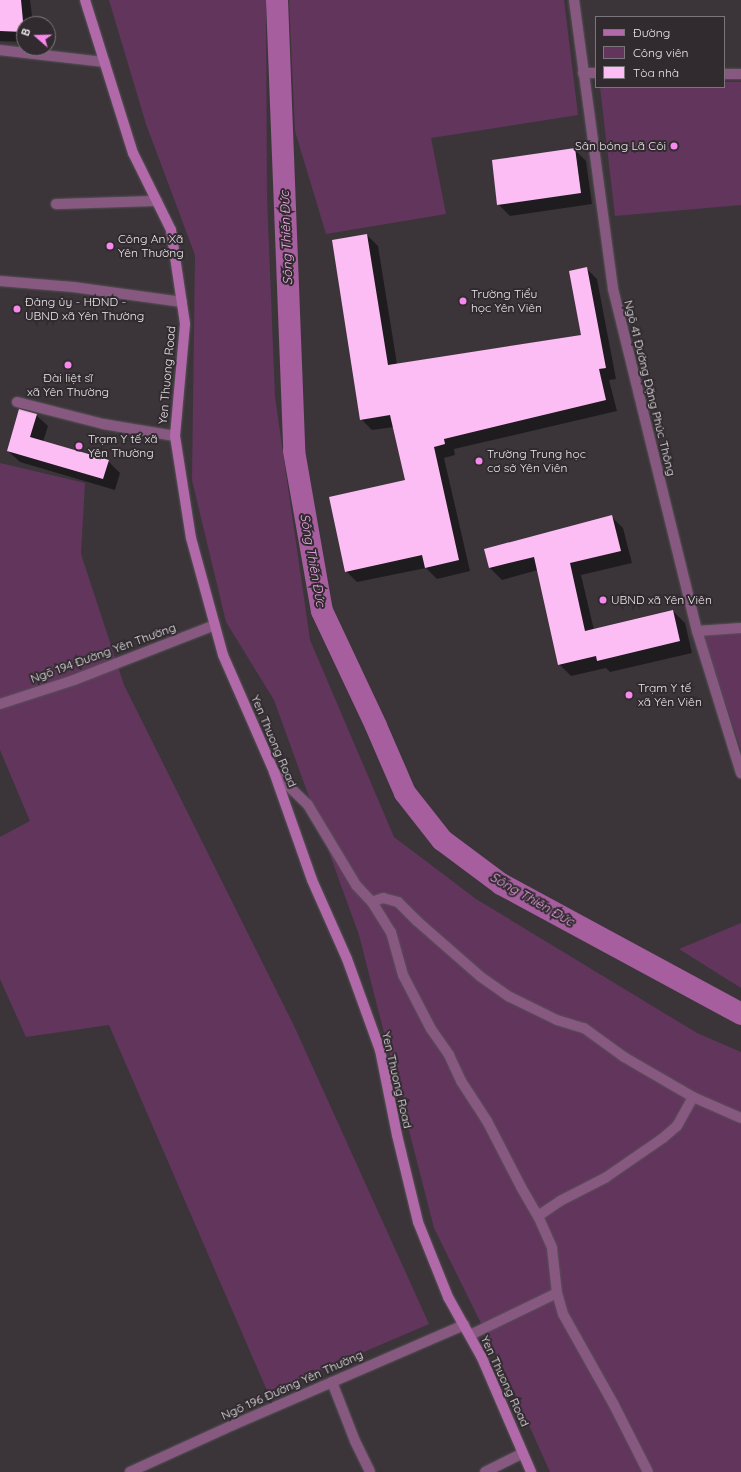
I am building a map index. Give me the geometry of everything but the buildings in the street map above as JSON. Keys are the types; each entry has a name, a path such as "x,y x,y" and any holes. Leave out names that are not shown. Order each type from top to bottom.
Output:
{"main road":[{"name":"Yen Thuong Road","path":"85,0 133,153 172,230 185,324 175,436 191,538 223,655 274,772 312,880 347,959 380,1050 397,1136 418,1222 448,1297 482,1358 531,1472"}],"street":[{"name":"Ngõ 41 Đường Đặng Phúc Thông","path":"574,0 613,288 697,630 741,773"},
{"path":"0,50 104,62"},
{"path":"584,73 595,73"},
{"path":"725,74 741,74"},
{"path":"56,204 157,201"},
{"path":"0,281 73,287 182,302"},
{"path":"17,402 103,424 175,436"},
{"name":"Ngõ 194 Đường Yên Thường","path":"0,704 74,680 216,625"},
{"path":"697,630 741,628"},
{"path":"274,772 308,804 356,885 372,902 391,932 403,975 428,1023 449,1055 461,1081 487,1121 538,1216 552,1248 557,1293 563,1314 614,1405 648,1472"},
{"path":"372,902 383,898 398,902 417,921 481,977 510,997 557,1020 584,1028 624,1057 693,1097 741,1118"},
{"path":"538,1216 560,1201 605,1178 663,1138 677,1126 693,1097"},
{"path":"470,1335 557,1293"},
{"name":"Ngõ 196 Đường Yên Thường","path":"130,1472 464,1325"},
{"path":"332,1382 355,1441 370,1472"},
{"path":"485,1472 523,1453"}],"green space":[{"path":"109,0 266,0 267,198 275,397 310,640 394,837 476,899 697,1033 741,1052 741,1472 550,1472 507,1376 434,1228 359,935 274,700 226,622 192,480 195,255 146,124"},
{"path":"289,0 564,0 578,115 431,138 446,214 326,234 295,131"},
{"name":"Sân bóng Lã Côi","path":"725,82 741,82 741,205 615,216 600,88 725,88"},
{"path":"0,463 85,483 81,554 124,685 295,1028 429,1324 268,1393 109,1025 26,1037 0,979 0,837 30,821 0,750"},
{"path":"741,632 741,750 703,634"},
{"path":"741,923 741,988 679,949"}],"waterway":[{"name":"Sông Thiên Đức","path":"277,0 294,451 322,611 376,726 405,793 442,840 501,884 741,1014"}],"place":[{"name":"Sân bóng Lã Côi","path":"674,146"},
{"name":"Công An Xã Yên Thường","path":"110,246"},
{"name":"Trường Tiểu học Yên Viên","path":"463,301"},
{"name":"Đảng ủy - HĐND - UBND xã Yên Thường","path":"17,309"},
{"name":"Đài liệt sĩ xã Yên Thường","path":"68,365"},
{"name":"Trạm Y tế xã Yên Thường","path":"79,446"},
{"name":"Trường Trung học cơ sở Yên Viên","path":"479,461"},
{"name":"UBND xã Yên Viên","path":"603,600"},
{"name":"Trạm Y tế xã Yên Viên","path":"629,695"}]}
